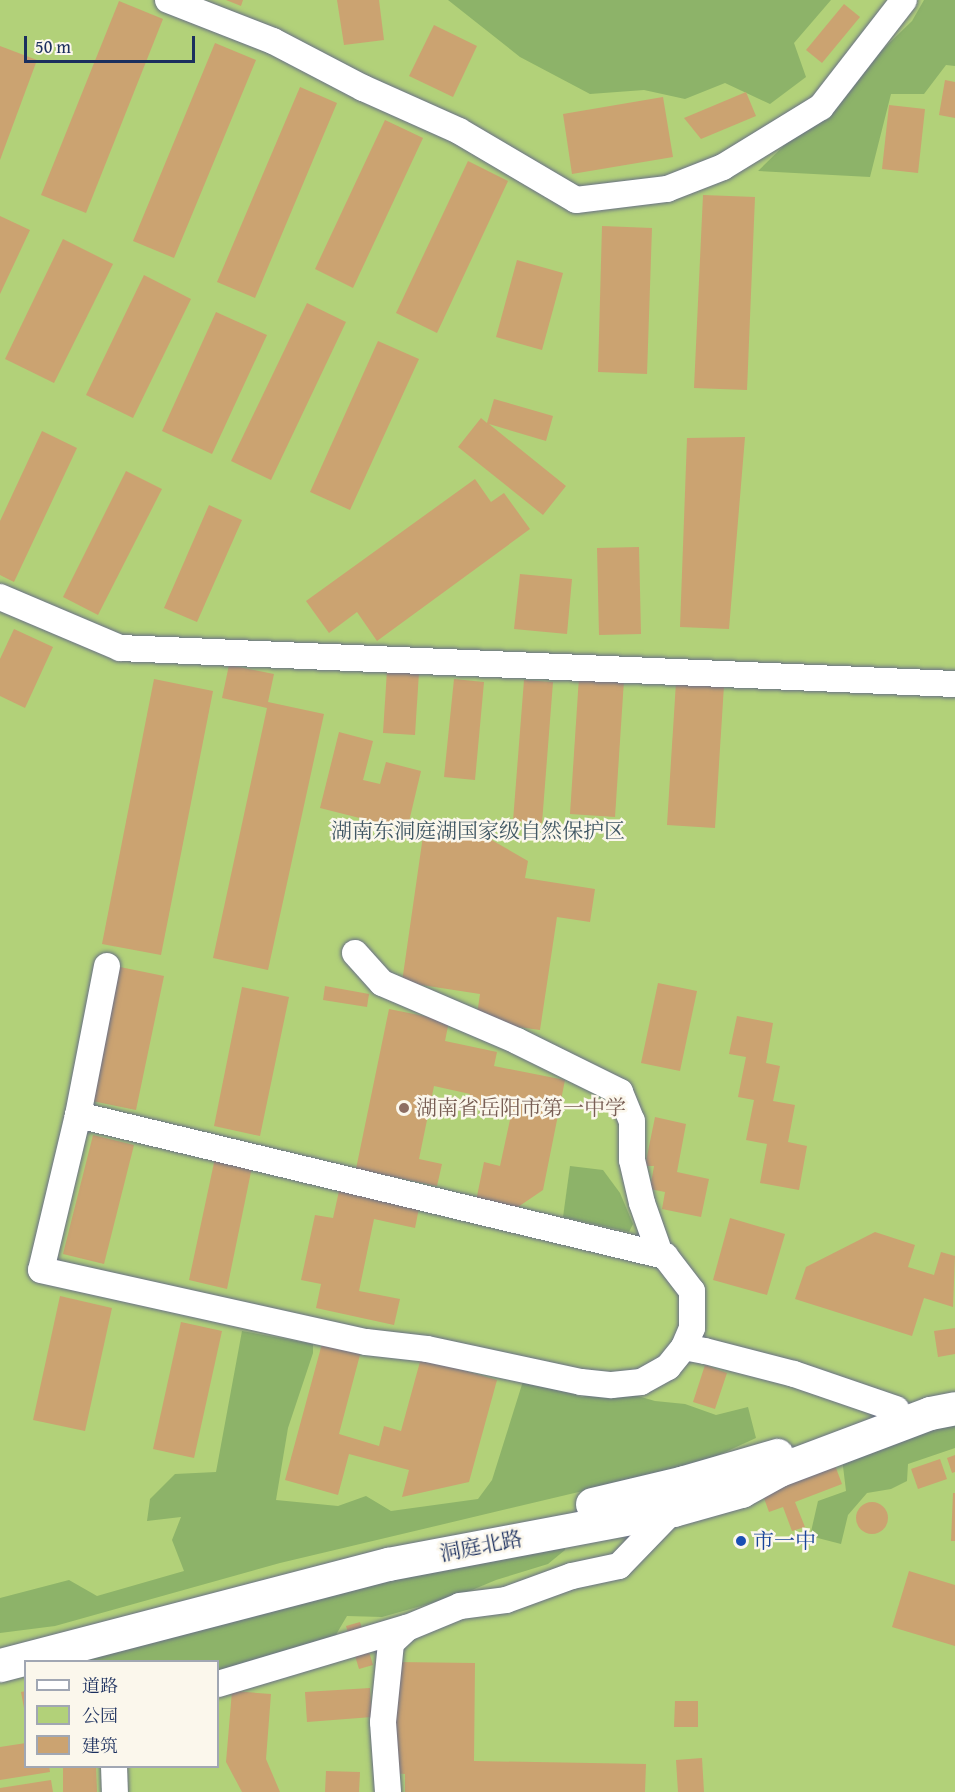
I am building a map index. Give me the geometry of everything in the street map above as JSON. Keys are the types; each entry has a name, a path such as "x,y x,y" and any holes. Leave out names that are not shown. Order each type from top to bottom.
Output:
{"main road":[{"name":"洞庭北路","path":"0,1652 48,1642 353,1560 752,1464 896,1409 955,1396"},
{"name":"洞庭北路","path":"0,1665 388,1564 673,1510 741,1491 779,1470 930,1413 955,1408"}],"street":[{"path":"168,0 273,41 363,87 459,131 576,200 667,189 723,167 821,107 904,0"},
{"path":"0,597 120,648 955,684"},
{"path":"355,953 382,983 518,1041 620,1092 632,1121 632,1160 642,1203 660,1254"},
{"path":"78,1115 660,1254 665,1256 692,1291 692,1328 684,1347 668,1367 641,1382 612,1385 581,1382 427,1348 366,1342 41,1270 78,1115 106,966"},
{"path":"684,1347 794,1374 896,1409"},
{"path":"219,1684 407,1628 460,1605 506,1600 572,1576 619,1566 673,1510"},
{"path":"388,1792 383,1722 387,1664 391,1643 407,1628"},
{"path":"114,1768 115,1792"}],"green space":[{"name":"湖南东洞庭湖国家级自然保护区","path":"0,0 955,0 955,1792 0,1792"},
{"path":"448,0 831,0 794,43 806,77 770,104 725,83 685,99 644,90 590,94 520,57"},
{"path":"924,0 955,0 955,66 946,65 924,94 891,94 870,177 758,171 912,21"},
{"path":"570,1166 603,1170 620,1193 633,1224 629,1232 563,1217"},
{"path":"242,1331 313,1344 313,1353 288,1428 276,1500 338,1506 366,1496 391,1511 478,1499 492,1480 524,1378 582,1397 610,1388 655,1401 685,1404 716,1415 748,1407 756,1438 701,1463 280,1563 55,1626 0,1633 0,1598 69,1580 97,1596 184,1571 172,1540 181,1517 147,1521 150,1499 175,1474 216,1472"},
{"path":"955,1419 955,1448 908,1464 907,1481 891,1489 867,1493 848,1515 841,1544 810,1536 818,1501 846,1491 842,1458"},
{"path":"563,1535 565,1550 548,1564 496,1580 460,1595 382,1617 347,1616 334,1638 219,1673 219,1660 81,1660"}],"building":[{"path":"226,0 243,0 241,6"},
{"path":"337,0 379,0 384,40 344,45"},
{"path":"119,1 163,19 86,213 41,195"},
{"path":"844,4 860,17 822,63 806,50"},
{"path":"434,25 477,46 453,97 409,76"},
{"path":"215,43 256,60 174,258 133,241"},
{"path":"0,46 37,60 0,160"},
{"path":"945,80 955,82 955,118 939,115"},
{"path":"300,87 337,103 255,298 217,282"},
{"path":"746,92 756,116 701,139 684,118"},
{"path":"663,97 673,157 572,174 563,114"},
{"path":"889,105 925,109 918,173 882,169"},
{"path":"385,120 423,138 353,288 315,269"},
{"path":"468,161 508,181 437,333 396,313"},
{"path":"703,195 755,197 747,390 694,388"},
{"path":"0,216 30,230 0,294"},
{"path":"602,226 652,228 647,374 598,372"},
{"path":"63,239 113,264 54,383 5,359"},
{"path":"517,260 563,273 542,350 496,337"},
{"path":"144,275 191,299 133,418 86,395"},
{"path":"307,303 346,322 271,480 231,461"},
{"path":"216,312 267,335 212,454 162,431"},
{"path":"378,341 419,359 350,510 310,492"},
{"path":"494,399 553,416 546,441 489,424 566,486 543,515 458,447 481,418 487,423"},
{"path":"42,431 77,448 14,582 0,575 0,521"},
{"path":"745,437 729,629 680,627 687,438"},
{"path":"126,471 162,489 98,615 63,597"},
{"path":"475,479 491,502 504,493 530,529 377,641 357,612 329,633 306,601"},
{"path":"209,505 242,520 197,622 164,608"},
{"path":"639,547 641,634 599,635 597,548"},
{"path":"520,574 572,579 567,634 514,629"},
{"path":"14,629 53,647 25,708 0,696 0,659"},
{"path":"229,665 274,674 268,702 324,714 268,970 213,958 267,708 222,698"},
{"path":"387,670 419,672 415,735 383,733"},
{"path":"579,677 624,680 615,817 570,814"},
{"path":"154,679 213,691 161,955 102,944"},
{"path":"454,679 484,682 475,780 444,777"},
{"path":"524,680 553,682 542,823 513,821"},
{"path":"676,682 724,685 715,828 667,825"},
{"path":"339,732 373,741 363,780 380,784 386,762 421,771 407,830 320,808"},
{"path":"424,829 490,839 528,861 525,878 595,889 590,922 557,917 540,1030 476,1021 480,994 402,982"},
{"path":"120,967 164,976 136,1110 92,1101"},
{"path":"658,983 697,991 680,1071 641,1063"},
{"path":"325,986 369,994 367,1007 323,1000"},
{"path":"242,987 289,997 260,1136 214,1126"},
{"path":"389,1009 449,1021 445,1041 497,1052 494,1066 565,1080 543,1190 515,1209 476,1201 484,1162 500,1166 511,1115 467,1106 470,1094 434,1086 419,1159 442,1164 437,1186 356,1169"},
{"path":"737,1016 773,1023 766,1063 780,1066 773,1101 795,1105 788,1142 807,1146 799,1190 760,1183 767,1144 746,1140 754,1100 738,1097 746,1057 729,1054"},
{"path":"655,1117 686,1124 677,1172 709,1179 701,1217 662,1209 665,1192 650,1189 654,1166 645,1166"},
{"path":"93,1135 134,1145 104,1264 63,1254"},
{"path":"215,1158 252,1167 227,1289 189,1280"},
{"path":"339,1191 419,1208 415,1228 374,1219 359,1291 400,1299 394,1325 316,1308 321,1284 301,1280 315,1215 333,1218"},
{"path":"730,1218 785,1234 767,1295 713,1280"},
{"path":"875,1232 915,1245 908,1267 934,1275 941,1252 955,1256 953,1307 924,1298 912,1336 795,1299 806,1267"},
{"path":"60,1296 112,1308 85,1431 33,1420"},
{"path":"181,1322 222,1331 194,1458 153,1449"},
{"path":"955,1328 955,1354 938,1357 934,1331"},
{"path":"323,1340 361,1351 339,1434 379,1446 384,1426 401,1431 421,1358 497,1380 469,1482 402,1497 409,1470 349,1454 338,1495 285,1480"},
{"path":"705,1365 727,1373 715,1409 693,1402"},
{"path":"955,1455 955,1472 952,1473 947,1458"},
{"path":"940,1459 947,1479 918,1489 911,1469"},
{"path":"833,1460 842,1484 795,1502 805,1527 792,1531 783,1507 769,1512 760,1487"},
{"path":"953,1493 955,1493 955,1541 951,1541"},
{"path":"872,1502 883,1507 888,1518 883,1529 872,1534 861,1529 856,1518 861,1507"},
{"path":"909,1571 955,1585 955,1646 892,1627"},
{"path":"360,1622 373,1665 359,1669 346,1626"},
{"path":"396,1662 475,1663 474,1761 646,1764 645,1792 405,1792 405,1774 394,1773"},
{"path":"370,1688 372,1717 307,1722 305,1692"},
{"path":"24,1691 24,1708 21,1692"},
{"path":"232,1691 271,1694 266,1759 280,1792 242,1792 226,1762"},
{"path":"675,1701 698,1701 698,1727 674,1727"},
{"path":"24,1743 24,1768 49,1768 50,1772 0,1780 0,1747"},
{"path":"702,1758 704,1792 678,1792 676,1760"},
{"path":"63,1768 96,1768 97,1792 63,1792"},
{"path":"326,1771 360,1772 359,1792 325,1792"},
{"path":"51,1780 53,1792 0,1792 0,1788"}],"place":[{"name":"湖南省岳阳市第一中学","path":"404,1108"},
{"name":"市一中","path":"741,1541"}]}
